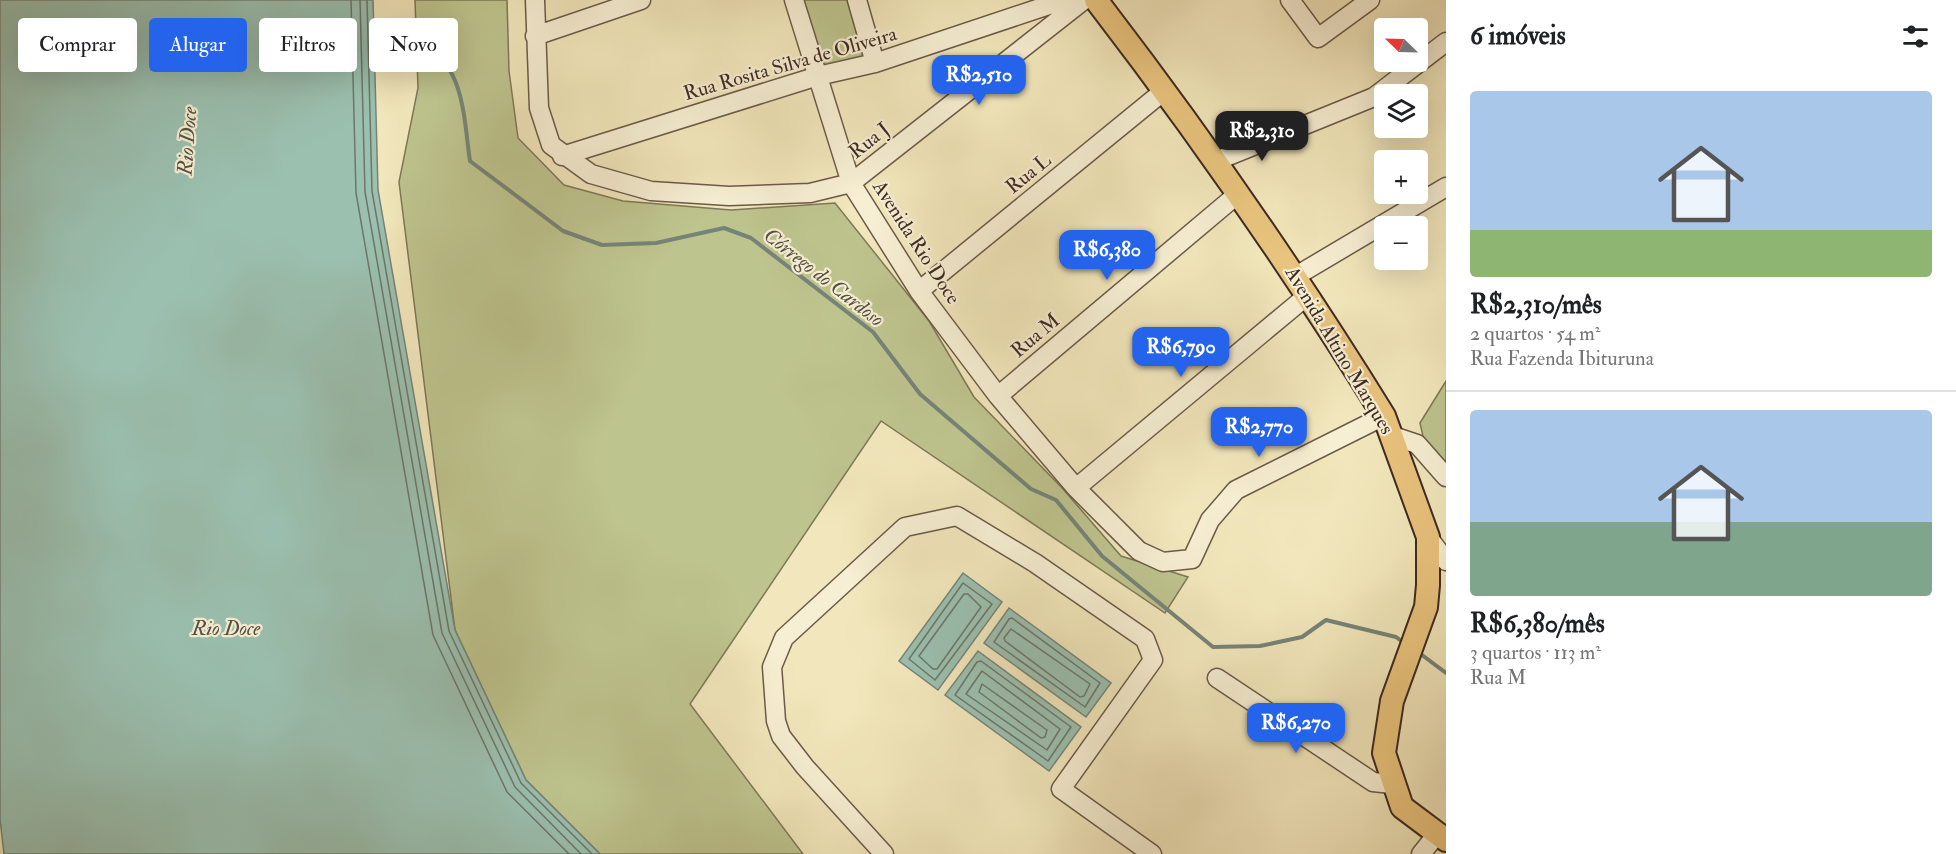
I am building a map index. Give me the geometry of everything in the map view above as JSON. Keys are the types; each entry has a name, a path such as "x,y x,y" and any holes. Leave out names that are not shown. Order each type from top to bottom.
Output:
{"main road":[{"name":"Avenida Altino Marques","path":"1096,0 1165,90 1296,276 1388,426 1428,537 1426,607 1392,701 1384,753 1392,784 1402,807 1441,837"}],"street":[{"name":"Avenida Rio Doce","path":"535,0 539,108 551,146 562,156 591,174 651,191 729,196 810,193 851,183 919,291 998,396 1076,488 1139,551 1162,562 1192,559 1210,520 1236,490 1388,426"},
{"path":"535,36 641,0"},
{"path":"794,0 851,183"},
{"path":"857,0 875,63"},
{"name":"Rua Rosita Silva de Oliveira","path":"562,156 818,76 875,63 1064,0"},
{"name":"Rua J","path":"851,183 1084,0"},
{"path":"1290,0 1318,38 1370,0"},
{"path":"1216,161 1374,97 1446,42"},
{"name":"Rua L","path":"919,291 1165,90"},
{"path":"1296,276 1446,187"},
{"name":"Rua M","path":"998,396 1239,194"},
{"path":"1076,488 1308,295"},
{"path":"1388,426 1417,444 1446,477"},
{"path":"884,854 805,767 781,736 776,721 772,667 784,638 905,526 957,516 1035,563 1145,639 1153,660 1061,789 1152,854"},
{"path":"1428,537 1446,561"},
{"path":"1217,678 1373,782 1392,784"},
{"path":"1421,854 1441,837"}],"green space":[{"path":"415,0 507,0 509,71 518,138 564,185 623,201 731,210 835,203 929,321 974,397 1063,489 1121,556 1188,577 1165,613 881,421 690,704 803,854 600,854 526,780 455,630 399,182 418,88 417,72 458,72 458,18 416,18"},
{"path":"799,0 850,0 867,57 820,71"},
{"path":"1446,381 1446,466 1424,441 1420,423"}],"water":[{"name":"Rio Doce","path":"0,0 373,0 373,18 369,18 369,72 375,72 378,190 455,630 526,780 600,854 4,854 0,819"},
{"path":"963,573 1002,602 938,690 899,661"},
{"path":"1009,608 1111,683 1086,717 984,643"},
{"path":"978,651 1081,727 1049,771 945,695"}],"waterway":[{"name":"Córrego do Cardoso","path":"450,72 459,93 470,161 563,231 602,245 656,243 724,228 751,238 873,332 920,394 1031,489 1056,500 1102,556 1213,647 1260,646 1302,637 1326,620 1396,637 1404,643"},
{"name":"Córrego do Cardoso","path":"1418,652 1446,673"}]}
